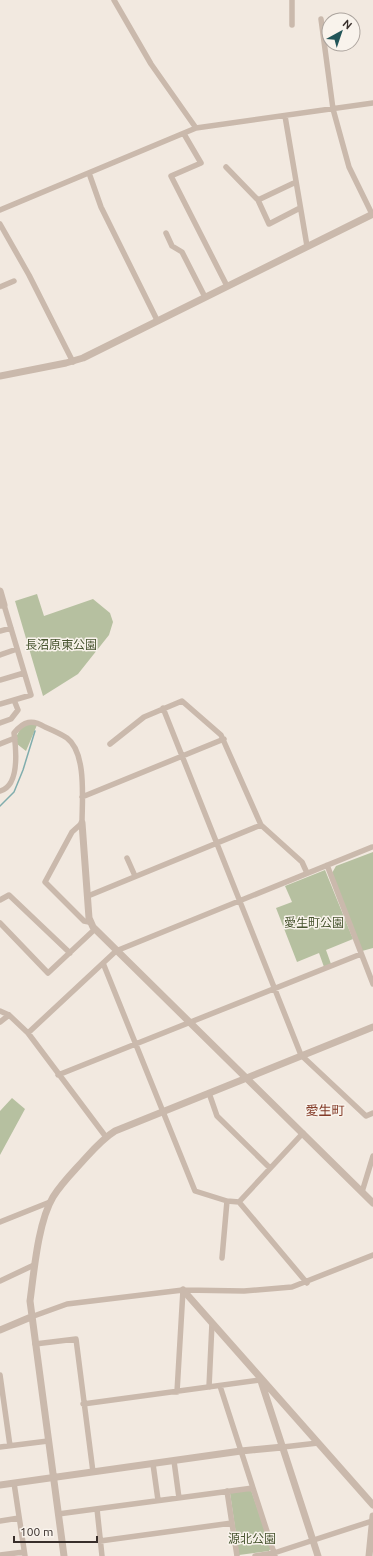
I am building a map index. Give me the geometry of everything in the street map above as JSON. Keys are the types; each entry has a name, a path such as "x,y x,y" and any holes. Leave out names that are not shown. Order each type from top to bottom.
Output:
{"street":[{"path":"114,0 151,64 196,128"},
{"path":"292,0 292,26"},
{"path":"0,376 73,362 372,214 349,167 333,109 325,52"},
{"path":"0,210 196,128 373,103"},
{"path":"285,116 307,246"},
{"path":"184,134 201,163 171,176 227,286"},
{"path":"226,167 258,200 269,224 300,208"},
{"path":"89,173 101,207 157,320"},
{"path":"258,200 296,182"},
{"path":"0,224 29,275 73,362"},
{"path":"166,233 172,246 182,252 205,297"},
{"path":"0,287 14,281"},
{"path":"0,592 2,605 11,628 31,694 0,704"},
{"path":"0,631 11,628"},
{"path":"0,655 17,649"},
{"path":"0,680 24,673"},
{"path":"0,723 11,719 18,710 14,700"},
{"path":"110,744 144,717 182,701 221,734 261,825 302,862 307,873"},
{"path":"163,708 301,1055 366,1116 373,1113"},
{"path":"0,790 8,787 13,777 16,752 14,733 21,725 29,721 41,724 68,739 75,749 82,776 82,823 89,922"},
{"path":"0,744 15,738"},
{"path":"82,798 224,739"},
{"path":"82,823 72,832 45,882 84,921 89,922 189,1023 373,1203"},
{"path":"88,896 261,825"},
{"path":"28,1033 116,950 372,847"},
{"path":"127,858 135,876"},
{"path":"327,865 373,984"},
{"path":"0,900 9,895 70,953"},
{"path":"0,923 48,973 95,929"},
{"path":"58,1075 361,954"},
{"path":"103,963 195,1190 227,1201 239,1202 307,1283"},
{"path":"0,1011 9,1015 28,1033 58,1075 106,1137"},
{"path":"0,1022 9,1015"},
{"path":"64,1556 52,1476 30,1301 34,1265 44,1219 50,1202 63,1183 106,1137 115,1131 373,1027"},
{"path":"209,1094 217,1116 270,1168"},
{"path":"239,1202 303,1133"},
{"path":"362,1192 373,1156"},
{"path":"222,1258 227,1201"},
{"path":"0,1222 50,1202"},
{"path":"0,1330 66,1304 182,1290 244,1291 292,1287 307,1283 373,1255"},
{"path":"0,1281 34,1265"},
{"path":"182,1290 373,1504"},
{"path":"177,1392 182,1290"},
{"path":"209,1387 212,1323"},
{"path":"35,1344 76,1338 83,1404 93,1472"},
{"path":"0,1376 2,1414 10,1446"},
{"path":"83,1404 220,1386 259,1377"},
{"path":"259,1377 318,1556"},
{"path":"220,1386 252,1488 275,1554"},
{"path":"0,1447 48,1441"},
{"path":"0,1485 52,1476 93,1472 241,1451 318,1442"},
{"path":"174,1461 179,1498"},
{"path":"153,1464 158,1500"},
{"path":"0,1555 24,1554 14,1483"},
{"path":"58,1514 252,1488"},
{"path":"227,1491 237,1556"},
{"path":"97,1509 102,1556"},
{"path":"0,1521 19,1518"},
{"path":"255,1556 275,1554 372,1518 368,1556"},
{"path":"100,1541 232,1523"}],"green space":[{"name":"長沼原東公園","path":"37,594 44,616 93,599 110,613 113,622 109,635 78,674 43,696 15,601"},
{"path":"30,724 37,725 26,751 17,744 16,737 22,726"},
{"path":"373,852 373,948 362,951 332,873 336,866"},
{"name":"愛生町公園","path":"325,870 353,939 326,950 331,964 324,967 319,953 297,962 276,908 292,902 285,886"},
{"path":"12,1098 25,1109 0,1155 0,1111"},
{"name":"源北公園","path":"251,1490 271,1548 269,1551 239,1555 230,1493"}],"waterway":[{"path":"0,806 14,792 23,770 35,731"}],"district":[{"name":"愛生町","path":"325,1110"}]}
